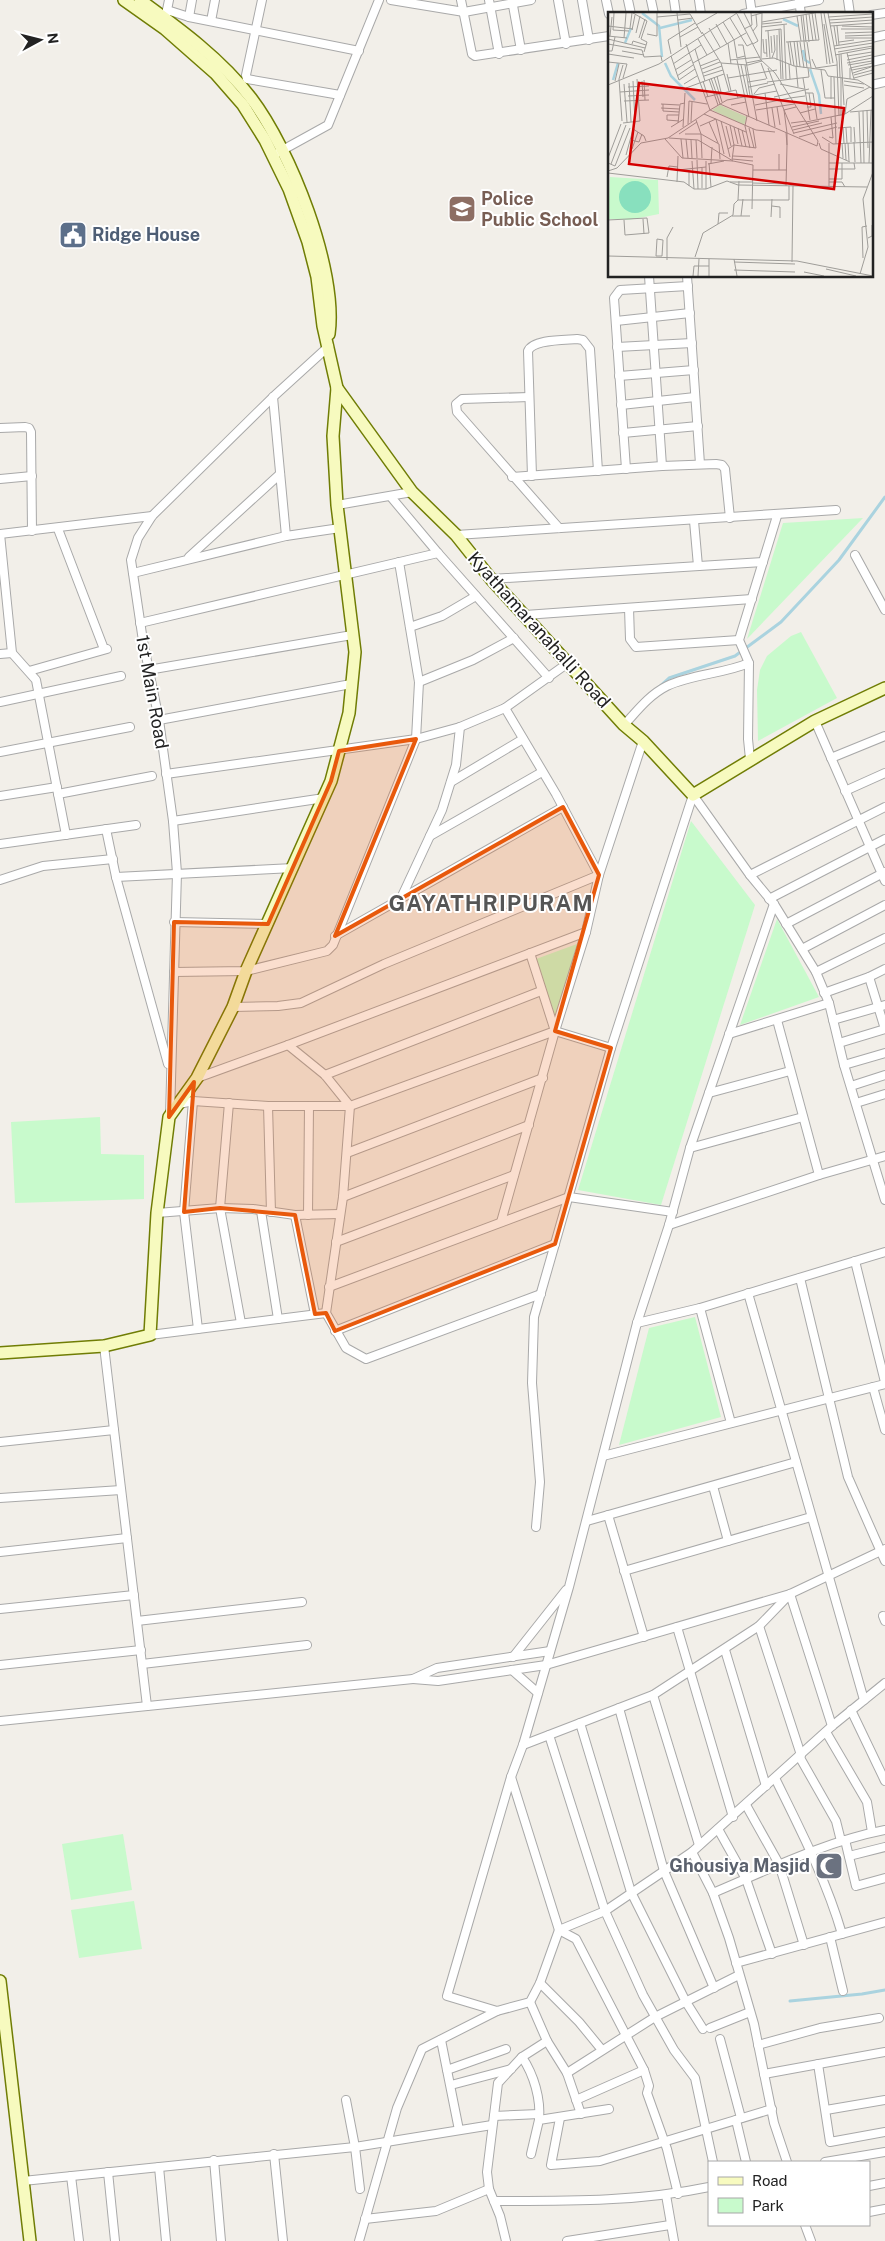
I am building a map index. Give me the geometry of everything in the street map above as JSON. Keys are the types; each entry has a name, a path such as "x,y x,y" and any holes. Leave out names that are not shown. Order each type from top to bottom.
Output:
{"main road":[{"name":"Kyathamaranahalli Road","path":"124,0 166,30 215,73 243,104 298,184 316,237 325,272 330,325 328,344 337,388 412,492 456,535 491,579 624,725 643,741 693,796"},
{"name":"Kyathamaranahalli Road","path":"140,0 166,14 224,68 252,99 277,153"},
{"path":"0,1353 104,1346 150,1335 158,1213 170,1117 197,1078 233,1007 246,971 331,781 349,713 355,652 337,505 333,436 337,388"},
{"path":"693,796 750,759 815,721 885,688"},
{"path":"0,1981 30,2241"}],"street":[{"path":"169,0 166,14 211,21 358,51"},
{"path":"189,17 192,0"},
{"path":"211,21 215,0"},
{"path":"262,0 246,75 247,79 340,95"},
{"path":"277,153 328,125 379,0"},
{"path":"391,0 464,12 490,4 531,0"},
{"path":"462,0 472,54 479,57 608,36"},
{"path":"558,0 566,44"},
{"path":"582,0 589,40"},
{"path":"755,12 778,4 819,0"},
{"path":"513,2 521,50"},
{"path":"490,4 499,54"},
{"path":"872,15 885,13"},
{"path":"872,38 885,35"},
{"path":"872,62 885,59"},
{"path":"872,85 885,82"},
{"path":"649,278 662,466"},
{"path":"687,278 700,464"},
{"path":"626,469 614,298 620,290 688,286"},
{"path":"616,321 690,313"},
{"path":"532,476 529,397 530,347 537,343 577,339 587,343 590,349 598,471"},
{"path":"617,347 692,343"},
{"name":"1st Main Road","path":"170,1117 174,922 177,874 174,821 159,720 148,670 131,560 138,538 152,516 328,344"},
{"path":"619,376 694,370"},
{"path":"273,397 286,536"},
{"path":"529,397 462,399 456,404 457,412 512,477 559,528"},
{"path":"621,405 696,397"},
{"path":"623,433 698,426"},
{"path":"0,428 29,428 31,432 32,531"},
{"path":"512,477 662,466 722,465 725,469 730,518"},
{"path":"188,559 280,474"},
{"path":"0,479 32,476"},
{"path":"337,505 412,492"},
{"path":"391,497 549,678"},
{"path":"456,535 777,516 836,510"},
{"path":"66,835 36,680 12,653 3,602 0,534 58,529 152,516"},
{"path":"750,759 748,739 749,662 742,646 752,599 777,516"},
{"path":"694,521 698,566"},
{"path":"133,573 286,536 340,528"},
{"path":"29,671 106,649 58,529"},
{"path":"140,623 438,553"},
{"path":"855,555 885,610"},
{"path":"174,972 246,971 327,951 332,945 416,739 418,682 400,562"},
{"path":"491,579 764,562"},
{"path":"410,627 442,616 476,596"},
{"path":"525,615 752,599"},
{"path":"629,608 630,639 636,648 742,646"},
{"path":"148,670 352,635"},
{"path":"418,682 473,660 514,638"},
{"path":"0,654 12,653"},
{"path":"624,725 647,700 668,686 737,668 749,662"},
{"path":"166,774 416,739 460,727 505,708 568,663"},
{"path":"0,702 40,695 121,676"},
{"path":"159,720 352,684"},
{"path":"505,708 563,807 599,875"},
{"path":"786,924 884,875 857,821 815,721"},
{"path":"0,752 130,727"},
{"path":"402,896 442,810 456,764 460,727"},
{"path":"831,758 885,736"},
{"path":"451,782 523,739"},
{"path":"501,1222 586,932 599,875 643,741"},
{"path":"430,836 542,772"},
{"path":"845,791 885,773"},
{"path":"0,796 58,791 152,776"},
{"path":"536,1526 540,1482 532,1383 534,1317 611,1048 693,796"},
{"name":"Kyathamaranahalli Road","path":"693,796 750,875 772,902 816,972 828,1003 844,1065 884,1190 885,1200"},
{"path":"174,821 324,798"},
{"path":"335,936 402,896 563,807"},
{"path":"750,875 885,807"},
{"path":"0,844 136,825"},
{"path":"106,829 116,877 170,1073"},
{"path":"497,2011 447,1996 511,1776 523,1745 538,1694 587,1521 637,1323 669,1226 690,1148 772,902 885,839"},
{"path":"0,880 43,866 112,859"},
{"path":"116,877 293,868"},
{"path":"233,1007 278,1006 302,1003 384,964 599,875"},
{"path":"802,949 885,905"},
{"path":"174,922 268,924"},
{"path":"197,1078 586,932"},
{"path":"816,972 885,938"},
{"path":"530,952 541,991 556,1030"},
{"path":"824,993 870,977 885,969"},
{"path":"839,1043 885,1029 882,1006 870,977"},
{"path":"325,1075 541,991"},
{"path":"729,1034 828,1003"},
{"path":"833,1020 882,1006"},
{"path":"777,1020 819,1175"},
{"path":"179,1104 193,1101 268,1106 350,1106 556,1030 611,1048"},
{"path":"288,1045 325,1075 350,1106 343,1197 326,1313 346,1348 366,1360 540,1294"},
{"path":"844,1065 885,1053"},
{"path":"709,1093 790,1071"},
{"path":"851,1086 885,1075"},
{"path":"346,1153 543,1078"},
{"path":"856,1103 885,1094"},
{"path":"193,1101 184,1212 198,1329"},
{"path":"229,1103 220,1208 241,1324"},
{"path":"268,1106 271,1212"},
{"path":"308,1215 309,1106"},
{"path":"690,1148 803,1117"},
{"path":"343,1197 530,1125"},
{"path":"669,1226 819,1175 885,1156"},
{"path":"336,1242 514,1175"},
{"path":"329,1287 568,1197 673,1212"},
{"path":"158,1213 220,1208 296,1215 340,1214"},
{"path":"261,1211 278,1319"},
{"path":"296,1215 315,1314"},
{"path":"335,1330 555,1244"},
{"path":"637,1323 700,1308 885,1252"},
{"path":"603,1456 885,1383 855,1261"},
{"path":"800,1278 848,1477 882,1550 885,1561"},
{"path":"748,1293 864,1700"},
{"path":"700,1308 731,1423"},
{"path":"150,1335 326,1313"},
{"path":"104,1346 147,1706"},
{"path":"873,1387 885,1430"},
{"path":"0,1442 114,1430"},
{"path":"587,1521 796,1462"},
{"path":"712,1486 728,1541"},
{"path":"0,1498 121,1490"},
{"path":"608,1515 644,1637"},
{"path":"624,1571 811,1517"},
{"path":"0,1552 127,1538"},
{"path":"0,1721 413,1679 438,1681 546,1665 790,1594 882,1550"},
{"path":"513,1657 568,1587"},
{"path":"0,1609 134,1594"},
{"path":"523,1745 653,1695 725,1650 759,1626 790,1594"},
{"path":"790,1594 829,1729 867,1802 872,1832"},
{"path":"137,1621 302,1602"},
{"path":"759,1626 800,1756 836,1821 849,1856 856,1886 885,1878"},
{"path":"677,1627 732,1817"},
{"path":"142,1664 306,1645"},
{"path":"0,1665 141,1650"},
{"path":"725,1650 766,1786"},
{"path":"413,1679 437,1668 550,1651"},
{"path":"512,1670 538,1694"},
{"path":"560,1930 605,1911 692,1852 829,1729 883,1685 885,1695"},
{"path":"653,1695 699,1845"},
{"path":"619,1708 664,1871 714,1988"},
{"path":"851,1710 885,1781"},
{"path":"580,1724 632,1892 686,2002 707,2028 750,2012"},
{"path":"549,1735 605,1911 643,1995 674,2050 695,2078 713,2161"},
{"path":"359,2241 397,2108 422,2049 497,2011 530,2002 540,1983 560,1930 511,1776"},
{"path":"775,1778 811,1851 832,1902 842,1934"},
{"path":"746,1805 779,1864 804,1944"},
{"path":"718,1829 746,1879 772,1954"},
{"path":"713,1893 811,1851 843,1840 885,1830"},
{"path":"849,1856 885,1847"},
{"path":"692,1852 713,1893 736,1963 787,2161"},
{"path":"736,1963 885,1922"},
{"path":"560,1930 576,1939 644,2070 649,2086 647,2093 664,2142 678,2194"},
{"path":"830,1937 843,1991"},
{"path":"567,2073 655,2017 739,1975"},
{"path":"540,1983 579,2022 602,2050"},
{"path":"530,2002 547,2041 567,2073 581,2114"},
{"path":"758,2045 820,2028 878,2018"},
{"path":"441,2040 459,2130"},
{"path":"720,2040 739,2119 746,2161"},
{"path":"506,2241 489,2189 487,2172 498,2083 522,2057 547,2041"},
{"path":"447,2070 506,2049"},
{"path":"764,2074 885,2052"},
{"path":"522,2057 540,2103 532,2154"},
{"path":"818,2064 830,2142 885,2132"},
{"path":"451,2085 511,2069"},
{"path":"576,2100 644,2070"},
{"path":"346,2100 356,2146 360,2189"},
{"path":"826,2110 885,2100"},
{"path":"494,2116 560,2118 609,2109"},
{"path":"560,2118 551,2165 600,2161 772,2109"},
{"path":"24,2181 356,2146 492,2125"},
{"path":"831,2161 885,2152"},
{"path":"274,2154 283,2241"},
{"path":"214,2160 221,2241"},
{"path":"159,2166 166,2241"},
{"path":"108,2172 114,2241"},
{"path":"71,2176 79,2241"},
{"path":"870,2186 885,2183"},
{"path":"494,2201 591,2200 678,2194 708,2187"},
{"path":"365,2219 436,2212 489,2189"},
{"path":"666,2195 674,2241"},
{"path":"870,2212 885,2209"},
{"path":"567,2241 670,2225"},
{"path":"805,2226 812,2241"}],"highlighted area":[{"path":"416,739 335,936 563,807 599,875 555,1031 611,1048 555,1244 335,1331 326,1313 315,1314 295,1215 220,1208 184,1212 194,1082 169,1117 174,922 268,924 331,781 339,751"}],"green space":[{"path":"863,518 747,639 783,523"},
{"path":"801,632 837,698 758,741 757,690 760,670 767,656 791,636"},
{"path":"691,821 755,905 661,1205 578,1190"},
{"path":"777,919 819,997 740,1025"},
{"path":"577,944 555,1022 536,959"},
{"path":"100,1117 101,1154 144,1155 144,1199 15,1203 11,1122"},
{"path":"695,1317 721,1417 619,1445 649,1328"},
{"path":"123,1834 132,1890 71,1900 62,1844"},
{"path":"134,1901 142,1949 79,1958 71,1910"}],"waterway":[{"path":"658,688 669,678 735,656 781,622 839,560 885,497"},
{"path":"790,2001 885,1990"}],"place":[{"name":"Police Public School","path":"462,209"},
{"name":"Ridge House","path":"73,235"},
{"name":"Ghousiya Masjid","path":"829,1866"}],"district":[{"name":"GAYATHRIPURAM","path":"491,903"}]}
